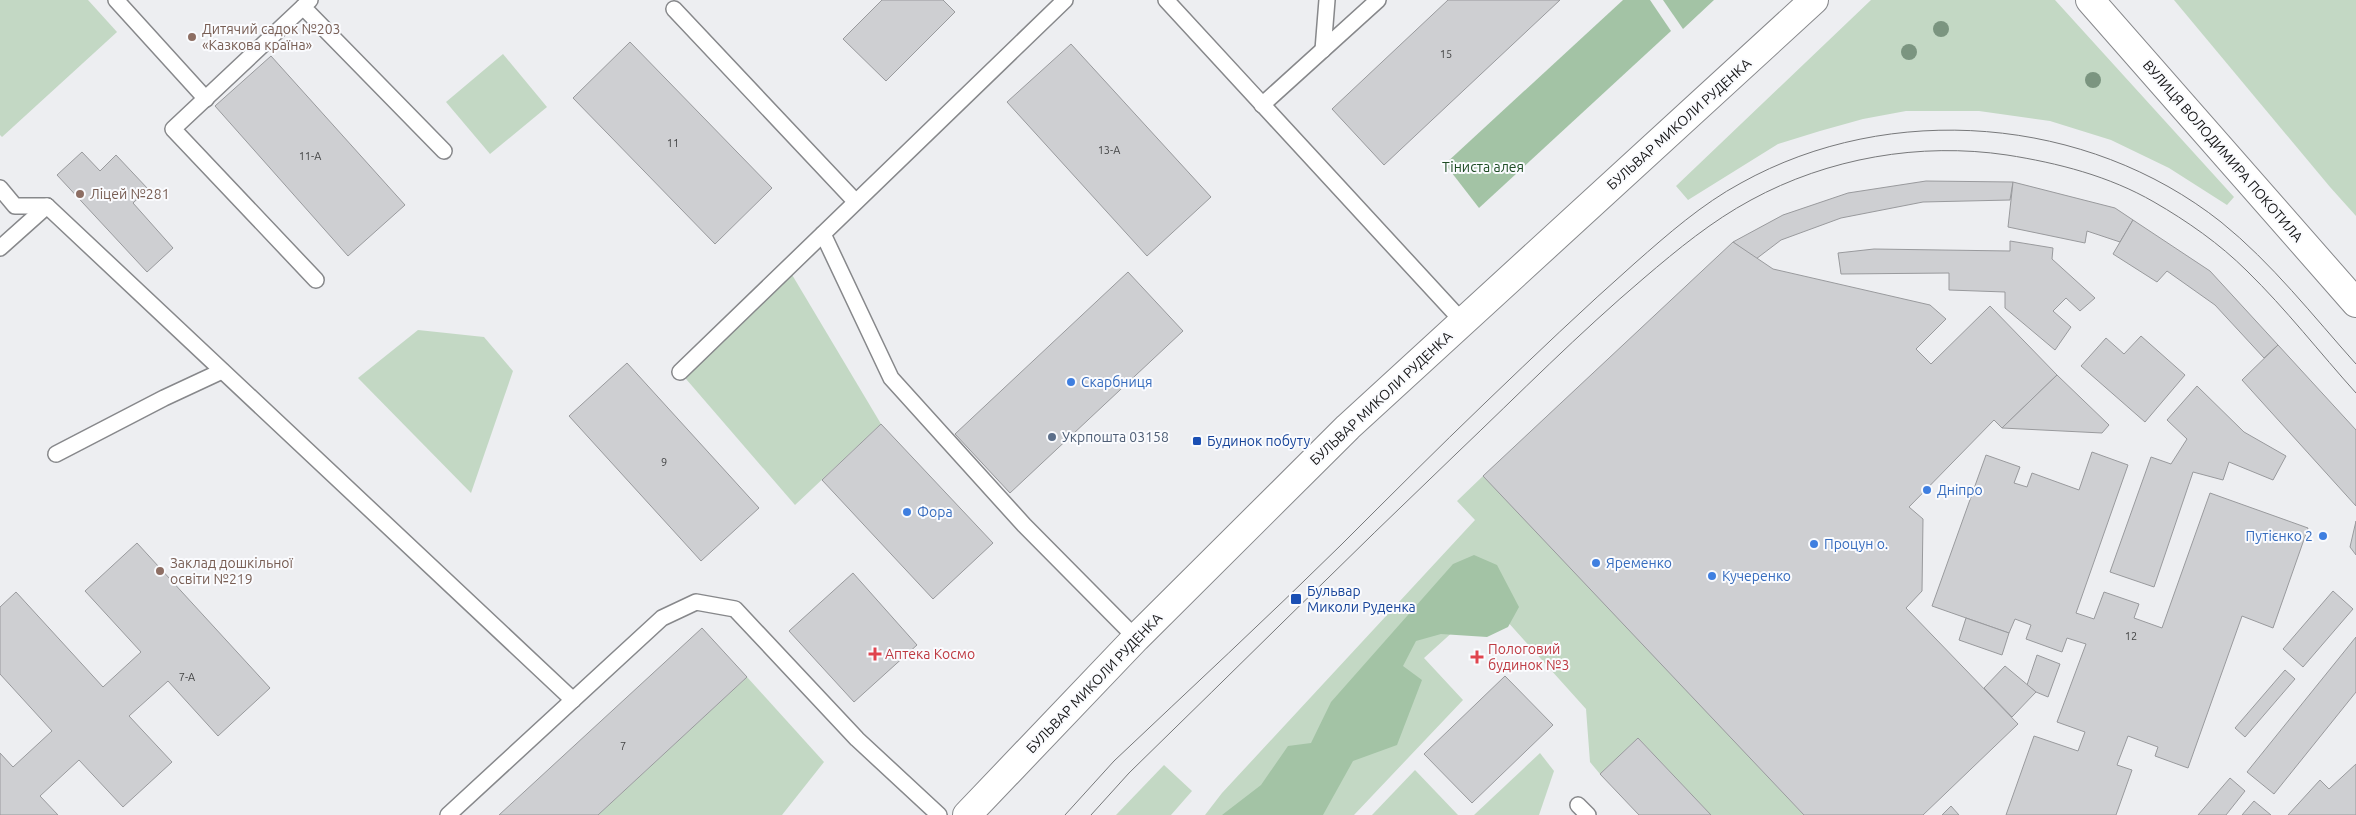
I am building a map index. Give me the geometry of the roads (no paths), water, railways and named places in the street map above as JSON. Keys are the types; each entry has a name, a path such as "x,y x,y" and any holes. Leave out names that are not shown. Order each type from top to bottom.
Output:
{"street":[{"name":"БУЛЬВАР МИКОЛИ РУДЕНКА","path":"967,815 1136,638 1348,427 1814,0"},
{"name":"ВУЛИЦЯ ВОЛОДИМИРА ПОКОТИЛА","path":"2090,0 2356,302"}],"lane":[{"path":"116,0 206,99"},
{"path":"680,372 1065,0"},
{"path":"1166,0 1463,322"},
{"path":"1322,50 1327,0"},
{"path":"1262,105 1378,0"},
{"path":"316,280 173,129 306,3 444,150"},
{"path":"674,9 855,201"},
{"path":"0,188 15,206 47,206 573,700"},
{"path":"0,248 47,206"},
{"path":"823,234 891,378 1024,525 1136,638"},
{"path":"56,454 164,398 222,371"},
{"path":"448,815 662,618 696,602 735,609 857,740 938,815"}],"tram line":[{"path":"1065,815 1114,761 1341,545 1504,384 1616,280 1673,230 1713,200 1741,183 1799,156 1860,139 1923,131 1987,132 2050,141 2110,160 2168,186 2221,222 2275,272 2356,364"},
{"path":"1091,815 1129,773 1334,572 1596,320 1657,267 1709,226 1751,200 1811,173 1875,157 1908,152 1974,151 2045,162 2083,172 2119,185 2179,217 2203,233 2237,261 2275,300 2356,393"}],"place":[{"name":"Дитячий садок №203 «Казкова країна»","path":"192,37"},
{"name":"Ліцей №281","path":"80,194"},
{"name":"Скарбниця","path":"1071,382"},
{"name":"Укрпошта 03158","path":"1052,437"},
{"name":"Будинок побуту","path":"1197,441"},
{"name":"Дніпро","path":"1927,490"},
{"name":"Фора","path":"907,512"},
{"name":"Путієнко 2","path":"2323,536"},
{"name":"Процун о.","path":"1814,544"},
{"name":"Яременко","path":"1596,563"},
{"name":"Заклад дошкільної освіти №219","path":"160,571"},
{"name":"Кучеренко","path":"1712,576"},
{"name":"Бульвар Миколи Руденка","path":"1296,599"},
{"name":"Аптека Космо","path":"875,654"},
{"name":"Пологовий будинок №3","path":"1477,657"}],"park label":[{"name":"Тіниста алея","path":"1483,167"}]}
